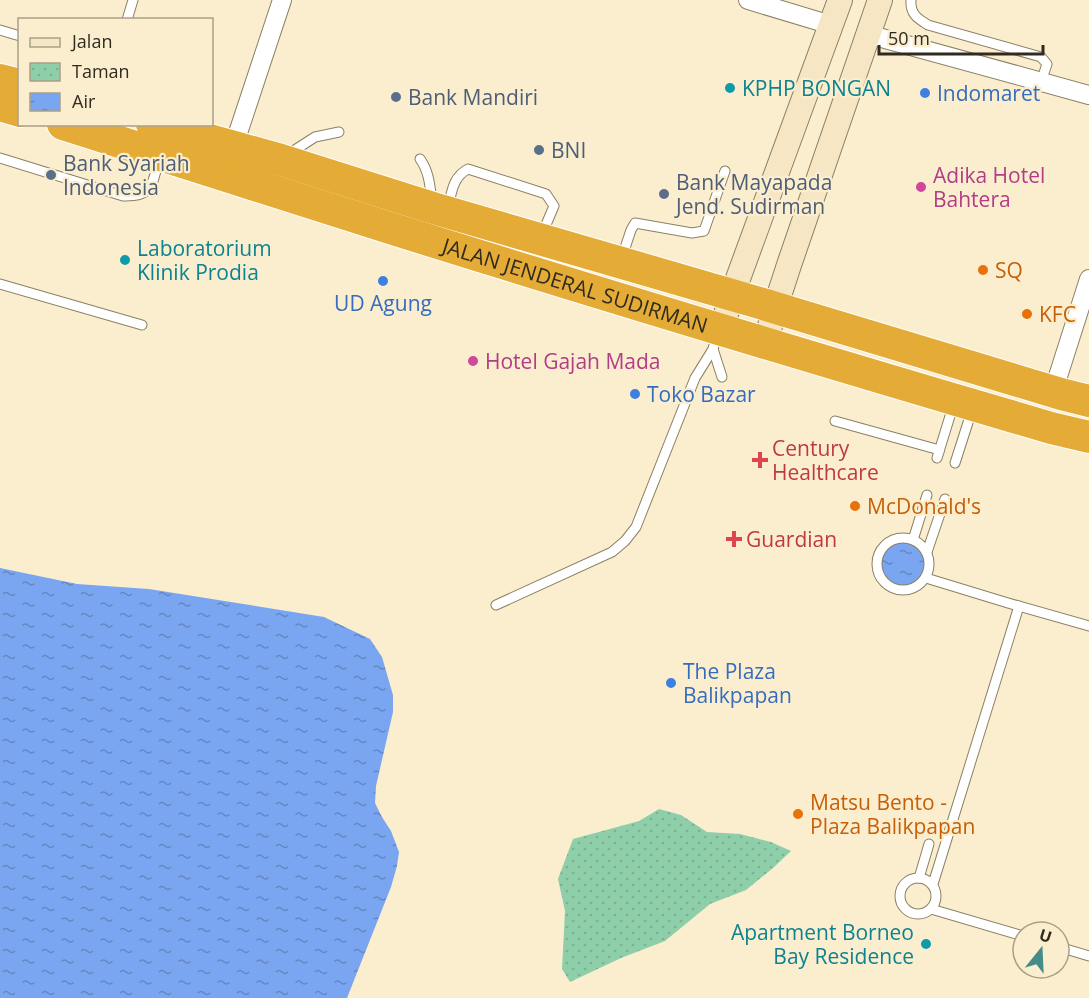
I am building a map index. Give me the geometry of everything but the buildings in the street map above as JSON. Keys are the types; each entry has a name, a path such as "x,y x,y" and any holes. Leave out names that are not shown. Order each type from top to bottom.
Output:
{"highway":[{"path":"0,80 18,84"},
{"path":"0,105 18,110"},
{"name":"JALAN JENDERAL SUDIRMAN","path":"69,126 717,336 765,344 1051,428 1089,437"},
{"name":"JALAN JENDERAL SUDIRMAN","path":"159,126 1089,401"}],"main road":[{"path":"717,336 840,0"},
{"path":"765,344 775,308 880,0"},
{"path":"831,25 867,34"}],"street":[{"path":"233,148 282,0"},
{"path":"748,0 831,25"},
{"path":"867,34 1089,95"},
{"path":"1053,392 1089,279"}],"lane":[{"path":"127,18 133,0"},
{"path":"911,0 910,8 916,17 928,25 1041,57 1047,64 1041,82"},
{"path":"0,30 18,35"},
{"path":"280,160 315,137 339,132"},
{"path":"0,158 123,196 136,196 147,192 153,182 160,154"},
{"path":"420,159 425,166 440,210"},
{"path":"440,210 455,180 461,172 468,169 546,194 554,206 540,239"},
{"path":"620,263 635,223 692,233 704,231 725,171"},
{"path":"0,284 142,325"},
{"path":"717,336 722,377"},
{"path":"496,605 612,552 625,541 636,527 695,378 717,336"},
{"path":"835,421 936,449 938,455 964,402"},
{"path":"955,463 964,402"},
{"path":"913,540 927,495"},
{"path":"927,552 945,500"},
{"path":"904,538 913,540 927,552 930,561 929,570 920,585 905,591 897,590 883,581 877,565 878,557 881,550 895,540 904,538"},
{"path":"926,578 1089,626"},
{"path":"933,884 1019,606"},
{"path":"919,878 929,843"},
{"path":"919,878 933,884 937,896 931,909 924,914 912,913 900,900 905,882 919,878"},
{"path":"931,909 1011,932"},
{"path":"1071,951 1089,956"}],"green space":[{"path":"659,809 681,815 707,832 740,834 771,842 791,851 746,890 710,904 665,941 621,958 570,982 562,969 565,911 558,879 573,839 639,821"}],"water":[{"path":"904,541 920,548 927,564 920,580 904,587 888,580 881,564 888,548"},
{"path":"0,568 77,584 149,589 324,617 370,639 382,657 393,695 393,712 376,786 375,803 391,831 399,852 391,887 347,998 0,998"}],"place":[{"name":"KPHP BONGAN","path":"730,88"},
{"name":"Indomaret","path":"925,93"},
{"name":"Bank Mandiri","path":"396,97"},
{"name":"BNI","path":"539,150"},
{"name":"Bank Syariah Indonesia","path":"51,175"},
{"name":"Adika Hotel Bahtera","path":"921,187"},
{"name":"Bank Mayapada Jend. Sudirman","path":"664,194"},
{"name":"Laboratorium Klinik Prodia","path":"125,260"},
{"name":"SQ","path":"983,270"},
{"name":"UD Agung","path":"383,281"},
{"name":"KFC","path":"1027,314"},
{"name":"Hotel Gajah Mada","path":"473,361"},
{"name":"Toko Bazar","path":"635,394"},
{"name":"Century Healthcare","path":"760,460"},
{"name":"McDonald's","path":"855,506"},
{"name":"Guardian","path":"734,539"},
{"name":"The Plaza Balikpapan","path":"671,683"},
{"name":"Matsu Bento - Plaza Balikpapan","path":"798,814"},
{"name":"Apartment Borneo Bay Residence","path":"926,944"}]}
